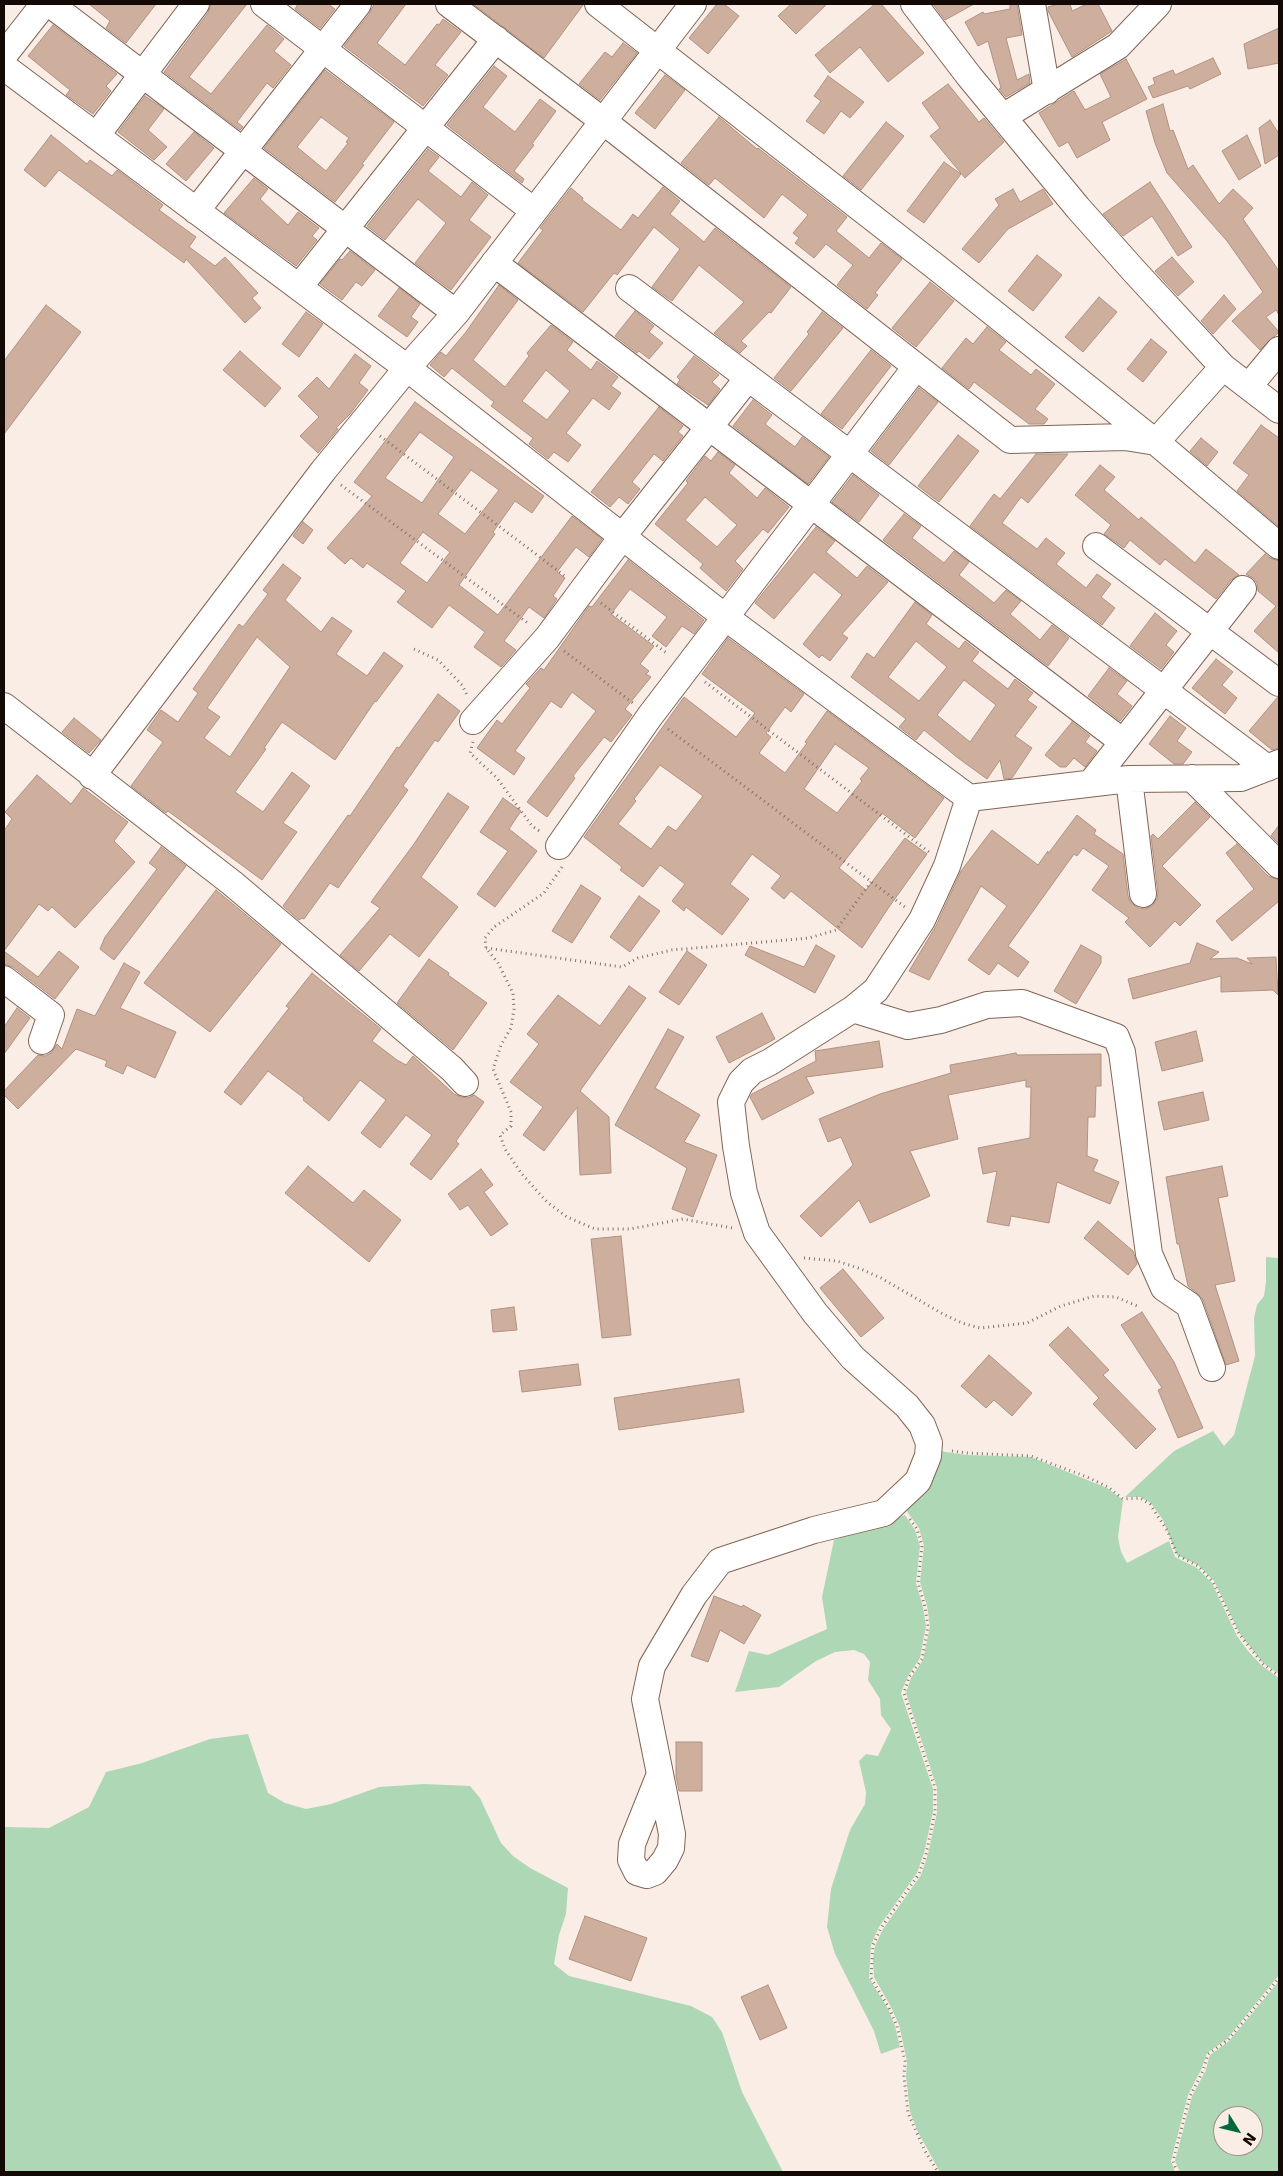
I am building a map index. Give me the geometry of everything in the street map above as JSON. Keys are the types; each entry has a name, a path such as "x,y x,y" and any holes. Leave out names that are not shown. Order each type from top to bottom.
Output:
{"street":[{"path":"4,55 44,4"},
{"path":"50,4 456,313"},
{"path":"96,136 196,4"},
{"path":"264,4 534,211"},
{"path":"196,211 358,4"},
{"path":"450,4 603,121 1010,440 1125,438 1156,442"},
{"path":"598,4 936,266 1156,442 1279,546"},
{"path":"92,776 323,471 407,368 456,313 693,4"},
{"path":"914,4 969,76 1078,208 1223,367 1279,410"},
{"path":"1032,4 1047,91"},
{"path":"1004,117 1118,46 1158,4"},
{"path":"298,288 496,39"},
{"path":"4,67 407,368 725,617 969,798 1129,778 1241,778 1273,765"},
{"path":"494,263 1124,742"},
{"path":"629,288 1163,691 1273,765"},
{"path":"1248,386 1279,350"},
{"path":"559,846 650,716 916,366"},
{"path":"1156,442 1223,367"},
{"path":"474,721 547,638 622,537 748,378"},
{"path":"1096,546 1279,683"},
{"path":"1091,783 1242,589"},
{"path":"4,706 286,927 452,1069 465,1083"},
{"path":"1129,778 1143,894"},
{"path":"1192,778 1279,865"},
{"path":"660,1774 645,1699 652,1666 694,1595 720,1561 814,1530 884,1513 918,1481 928,1456 929,1443 922,1425 907,1406 852,1358 815,1313 757,1232 744,1193 736,1146 732,1102 741,1082 752,1071 770,1062 853,1008 876,990 922,920 947,866 969,798"},
{"path":"4,979 51,1015 42,1041"},
{"path":"853,1008 908,1026 941,1020 987,1005 1022,1003 1116,1037 1122,1052 1149,1254 1164,1288 1189,1305 1212,1368"}],"path":[{"path":"363,423 947,866"},
{"path":"323,471 922,920"},
{"path":"414,649 438,660 462,685 472,707 474,721 475,738 470,753 497,778 532,826 550,837 559,846 565,858 563,867 544,893 494,927 485,938 486,948 498,963 513,993 514,1009 511,1028 501,1044 493,1069 511,1112 511,1126 500,1135 505,1149 521,1173 547,1202 567,1217 595,1229 630,1229 683,1219 757,1232"},
{"path":"486,948 622,967 638,958 672,950 809,938 836,930 871,882"},
{"path":"776,1259 812,1258 837,1261 861,1269 881,1278 943,1314 962,1323 980,1328 1026,1324 1061,1306 1094,1296 1116,1297 1137,1306"},
{"path":"929,1443 967,1453 1031,1456 1094,1480 1108,1487 1123,1499 1140,1498 1150,1504 1161,1518 1177,1555 1198,1566 1214,1582 1238,1634 1263,1664 1279,1676"},
{"path":"898,1500 917,1529 922,1546 918,1583 925,1606 928,1626 926,1644 922,1659 909,1677 904,1693 935,1788 935,1812 926,1854 919,1874 881,1928 873,1945 871,1978 889,2008 897,2026 905,2061 904,2076 908,2113 925,2151 938,2172"},
{"path":"1177,2172 1173,2161 1190,2096 1203,2071 1208,2054 1228,2040 1279,1978"}],"green space":[{"path":"1266,1257 1279,1258 1279,1674 1263,1663 1240,1634 1214,1581 1198,1565 1177,1555 1163,1520 1151,1503 1140,1497 1125,1497 1174,1451 1213,1431 1224,1446 1234,1435 1255,1356 1254,1318 1257,1305 1264,1296"},
{"path":"939,1451 967,1455 1031,1457 1107,1488 1123,1500 1118,1537 1121,1552 1127,1563 1169,1541 1175,1557 1197,1568 1212,1583 1237,1636 1248,1651 1261,1665 1279,1678 1279,1975 1227,2039 1207,2053 1201,2070 1188,2095 1171,2161 1175,2172 940,2172 918,2132 910,2112 906,2076 907,2061 899,2025 874,1977 873,1960 875,1946 883,1929 921,1875 928,1854 937,1812 937,1788 906,1693 911,1678 923,1660 930,1626 927,1606 920,1582 924,1546 919,1528 908,1513 904,1503"},
{"path":"905,1515 915,1530 920,1546 916,1583 926,1626 920,1658 908,1676 901,1693 933,1789 933,1812 924,1853 917,1873 879,1927 871,1945 869,1978 888,2009 895,2026 900,2047 881,2054 874,2031 835,1954 827,1927 831,1889 850,1830 865,1804 866,1792 859,1761 866,1754 878,1756 891,1729 881,1715 880,1699 868,1680 870,1662 864,1654 854,1650 835,1652 816,1661 779,1687 735,1692 749,1651 768,1655 827,1629 822,1597 834,1540"},
{"path":"248,1734 268,1793 285,1803 306,1809 331,1804 379,1787 424,1784 470,1786 480,1798 501,1843 513,1856 530,1868 568,1888 566,1914 559,1935 554,1964 569,1976 691,2006 712,2017 722,2032 742,2092 783,2172 4,2172 4,1827 49,1828 89,1807 106,1772 142,1763 210,1739"},
{"path":"1279,1981 1279,2172 1180,2172 1175,2161 1192,2096 1205,2072 1210,2055 1229,2041"}],"building":[{"path":"89,4 156,4 126,43 106,28 110,21"},
{"path":"211,4 247,4 189,77 211,94 267,25 284,39 274,51 291,65 273,88 267,83 237,122 243,127 240,130 164,72 208,13"},
{"path":"298,4 328,4 335,9 320,28 295,9"},
{"path":"374,4 406,4 377,43 405,65 443,19 461,32 435,65 448,75 423,106 344,46 370,13"},
{"path":"473,4 583,4 583,5 544,58"},
{"path":"717,4 724,4 739,16 708,54 689,38"},
{"path":"791,4 827,4 796,34 778,16"},
{"path":"875,4 881,4 924,53 888,82 860,47 830,73 815,55"},
{"path":"933,4 974,4 945,20"},
{"path":"1010,4 1017,4 1022,35 1006,38 1017,80 1029,74 1030,83 1006,97 999,89 1001,88 988,41 978,46 965,22 983,12 984,14 1010,9"},
{"path":"1058,4 1070,4 1072,11 1087,4 1098,4 1112,31 1072,57 1048,11 1048,7"},
{"path":"53,25 117,74 106,86 111,91 93,114 66,95 70,90 28,56"},
{"path":"1279,28 1279,63 1248,69 1244,44"},
{"path":"623,43 637,53 600,100 579,84 605,52 612,57"},
{"path":"1213,58 1221,74 1190,89 1188,86 1153,98 1148,87 1155,84 1153,78 1173,70 1175,75"},
{"path":"1126,59 1147,99 1102,122 1110,140 1077,158 1068,142 1059,147 1039,113 1074,91 1085,110 1111,97 1100,74"},
{"path":"494,66 507,76 483,107 515,132 540,99 556,111 514,171 524,179 522,183 447,125"},
{"path":"325,70 394,122 335,202 264,148","holes":["321,117 349,138 346,142 348,143 326,171 297,147"]},
{"path":"665,75 685,90 655,129 635,113"},
{"path":"828,76 864,102 850,118 841,111 824,134 806,121 821,101 814,96"},
{"path":"948,84 979,122 984,118 1004,142 965,178 930,136 940,128 922,103"},
{"path":"145,96 164,109 148,130 167,147 154,160 118,132"},
{"path":"1163,104 1170,131 1173,130 1188,169 1193,165 1219,204 1233,189 1253,208 1243,219 1279,271 1279,315 1276,310 1266,317 1279,332 1260,350 1232,321 1263,292 1227,241 1167,173 1155,143 1146,111"},
{"path":"719,117 757,149 847,217 836,231 869,258 881,243 902,259 875,293 878,295 867,309 837,285 853,265 826,244 814,258 795,243 799,238 793,233 808,215 782,194 764,218 715,178 709,185 681,163"},
{"path":"1270,120 1279,134 1279,155 1265,164 1259,128"},
{"path":"886,122 904,136 861,190 843,176"},
{"path":"194,132 214,148 186,181 166,164"},
{"path":"51,135 87,164 90,160 112,176 117,170 163,205 159,210 196,237 189,247 215,266 225,257 258,293 252,298 261,308 245,323 186,259 184,263 59,170 45,187 24,170"},
{"path":"1247,135 1261,166 1239,180 1222,151"},
{"path":"428,149 439,157 428,171 461,197 472,182 488,195 469,220 491,237 451,290 415,263 446,223 418,199 385,240 367,226"},
{"path":"944,162 961,174 924,223 907,211"},
{"path":"254,178 268,189 260,199 288,225 298,212 319,228 312,236 317,240 296,266 224,213"},
{"path":"1150,182 1192,247 1178,256 1152,216 1123,236 1103,214"},
{"path":"663,187 680,201 670,214 704,242 715,228 791,287 771,313 769,312 741,341 747,346 740,353 714,333 744,302 699,265 672,301 652,287 680,249 654,227 617,275 614,273 583,312 518,263 543,230 540,228 571,188 583,198 582,200 621,230 633,214 638,218"},
{"path":"1013,189 1020,202 1043,189 1053,204 1008,229 979,263 962,249 999,205 995,199"},
{"path":"350,251 375,270 362,286 356,282 342,300 320,284 340,259 342,260"},
{"path":"1037,255 1062,275 1033,311 1008,291"},
{"path":"1172,257 1194,282 1178,296 1155,271"},
{"path":"930,282 954,301 916,347 892,328"},
{"path":"499,285 518,300 473,360 505,387 529,356 527,353 551,325 573,342 567,350 591,370 597,361 618,377 611,386 621,393 609,410 593,398 566,433 581,445 568,462 554,452 548,459 529,444 533,438 491,406 494,402 452,368 444,377 430,365 441,352 446,356 466,332","holes":["546,370 570,391 547,420 522,401"]},
{"path":"399,288 420,304 411,317 418,322 407,337 378,316"},
{"path":"1224,295 1236,309 1213,334 1201,321"},
{"path":"1099,297 1117,312 1083,352 1065,337"},
{"path":"46,305 81,332 4,434 4,361"},
{"path":"635,311 654,326 649,332 663,343 649,359 639,351 637,353 615,336"},
{"path":"306,312 323,324 299,357 282,344"},
{"path":"822,312 843,328 791,391 774,378 809,334 807,332"},
{"path":"987,327 1006,342 999,350 1031,375 1036,369 1055,384 1035,409 1048,419 1044,424 1029,424 974,382 969,389 942,368 966,338 973,344"},
{"path":"1151,339 1167,352 1143,382 1127,369"},
{"path":"871,350 891,366 842,429 821,414"},
{"path":"240,351 281,388 265,407 223,370"},
{"path":"355,354 371,366 359,383 368,390 318,453 300,436 319,417 298,396 317,377 329,389"},
{"path":"694,356 719,375 712,382 720,389 708,405 677,384 680,380 677,377"},
{"path":"919,388 938,402 889,465 871,451"},
{"path":"753,400 772,415 765,424 795,447 802,437 829,457 808,484 733,426"},
{"path":"415,402 544,496 532,513 515,501 493,532 495,534 459,585 498,615 572,516 602,539 589,557 576,547 557,572 565,578 553,596 557,599 544,618 529,607 504,641 516,650 501,667 474,647 485,632 449,605 432,628 397,602 406,591 367,563 363,568 351,558 345,564 327,548 372,496 354,482","holes":["420,432 454,457 422,503 385,478","471,470 499,490 465,534 438,514","423,532 450,552 427,583 400,563"]},
{"path":"659,407 683,426 678,432 683,436 663,461 654,454 632,482 640,489 628,504 619,497 610,507 591,492"},
{"path":"1261,425 1279,438 1279,527 1237,491 1249,475 1233,463"},
{"path":"958,435 979,451 939,502 918,486"},
{"path":"1201,438 1218,452 1207,466 1190,451"},
{"path":"718,452 735,465 729,473 757,498 765,488 789,507 768,533 763,529 735,561 743,569 726,591 700,568 703,564 655,524 688,483 686,481 705,456 711,461","holes":["705,497 737,525 717,547 685,520"]},
{"path":"1036,454 1068,454 1028,503 1021,497 1002,523 1037,549 1046,538 1065,553 1056,564 1086,588 1097,574 1111,584 1101,597 1115,608 1102,625 970,526 994,494 1000,499"},
{"path":"1100,465 1115,477 1104,490 1139,520 1141,517 1195,563 1206,549 1239,575 1231,580 1216,599 1165,559 1160,565 1130,540 1124,548 1104,534 1111,525 1075,495"},
{"path":"853,475 879,495 859,522 832,502"},
{"path":"904,514 921,526 912,538 944,563 954,551 969,562 959,575 994,603 1006,590 1021,601 1010,614 1040,640 1052,625 1069,638 1048,666 883,540"},
{"path":"303,522 313,530 303,544 293,536"},
{"path":"816,527 835,541 826,552 857,578 867,566 888,582 842,634 848,638 830,661 822,655 819,658 803,644 842,595 814,572 774,619 755,603"},
{"path":"1265,554 1279,561 1279,653 1254,631 1276,606 1258,591 1257,583 1246,574"},
{"path":"628,560 704,620 694,634 682,626 666,647 652,636 667,617 630,589 611,614 654,646 640,664 649,671 646,674 651,677 625,709 632,715 611,742 604,737 573,776 575,778 547,817 527,802 596,711 572,692 561,708 551,701 515,751 525,758 514,775 477,748 497,720 502,724 530,688 526,684 541,668 544,670 589,606 592,607"},
{"path":"283,564 301,578 285,600 321,632 332,617 352,631 336,654 367,676 384,652 403,666 375,701 335,760 282,722 264,748 266,749 235,792 263,812 292,772 310,786 283,823 297,832 262,880 168,811 166,813 131,786 163,742 147,730 161,710 178,722 198,693 193,689 239,624 243,627 268,594 263,590","holes":["257,637 290,667 230,757 204,738 220,717 207,708"]},
{"path":"915,602 932,615 926,624 959,649 965,641 979,652 972,661 1008,689 1015,679 1033,693 1027,700 1037,707 1015,736 1032,748 1012,778 1004,779 1000,760 987,779 924,730 916,740 899,727 906,719 851,677 867,653 874,658","holes":["916,641 947,667 919,701 888,677","964,680 996,705 970,742 937,715"]},
{"path":"1155,613 1177,631 1166,645 1174,652 1161,669 1130,646"},
{"path":"728,638 804,694 791,712 785,707 766,733 771,737 759,753 785,773 827,711 944,798 915,838 882,813 839,868 866,890 905,838 927,854 862,948 791,891 784,899 771,888 781,876 752,854 730,884 749,899 722,935 686,907 684,911 672,901 685,884 660,865 643,887 620,870 622,867 584,837 684,697 736,737 755,713 702,674","holes":["835,744 869,768 860,779 862,781 837,813 804,789","660,765 703,796 676,831 668,826 651,849 618,824"]},
{"path":"1216,659 1233,672 1222,685 1237,698 1225,714 1192,688"},
{"path":"1109,668 1127,681 1117,694 1132,706 1120,721 1088,696"},
{"path":"438,694 460,711 438,742 435,740 403,786 408,790 338,888 330,883 304,919 299,920 283,906 348,815 350,816 397,747 399,748"},
{"path":"1279,698 1279,748 1272,750 1249,731"},
{"path":"1170,716 1186,728 1177,741 1192,752 1183,764 1174,764 1149,744"},
{"path":"74,718 101,740 89,753 62,732"},
{"path":"1072,722 1090,736 1085,742 1097,751 1085,767 1074,758 1066,767 1060,767 1045,755"},
{"path":"37,775 71,804 83,788 128,822 114,841 135,862 75,928 52,907 48,911 39,904 4,951 4,831 12,819 5,812"},
{"path":"448,793 469,807 421,877 458,907 419,957 390,934 359,971 340,955 380,908 371,902 414,844"},
{"path":"503,798 521,811 509,829 537,851 495,907 477,894 508,851 480,832"},
{"path":"1195,802 1210,817 1162,866 1201,905 1180,926 1175,921 1150,947 1125,922 1129,918 1092,890 1109,866 1083,848 1077,856 1074,854 1008,946 1029,962 1018,977 998,963 989,975 968,960 1007,906 981,886 929,980 909,971 936,926 961,871 992,830 1038,865 1077,815 1096,830 1094,834 1123,854 1128,896 1131,903 1138,908 1145,909 1152,906 1157,899 1158,893 1151,836 1153,834 1158,839"},
{"path":"1279,825 1279,844 1271,836"},
{"path":"1237,844 1268,876 1279,880 1279,901 1232,941 1216,921 1254,889 1226,853"},
{"path":"161,847 186,866 114,960 100,949 105,937 157,869 149,863"},
{"path":"581,885 601,898 572,943 552,931"},
{"path":"216,890 281,944 210,1032 144,983"},
{"path":"639,896 660,911 630,952 610,937"},
{"path":"1197,943 1219,952 1210,959 1237,958 1252,964 1247,958 1276,957 1278,995 1273,990 1221,992 1221,976 1133,999 1128,979 1190,963"},
{"path":"816,945 835,956 815,993 745,955 750,946 804,967"},
{"path":"1081,945 1101,956 1101,963 1076,1004 1054,991"},
{"path":"4,951 38,977 59,951 79,967 55,999 13,967 4,964"},
{"path":"687,951 707,965 679,1005 659,992"},
{"path":"429,959 487,1003 453,1050 397,1003"},
{"path":"124,963 140,972 120,1008 176,1032 155,1078 127,1065 123,1074 105,1066 107,1061 76,1049 18,1109 4,1095 4,1091 38,1055 45,1056 51,1053 57,1044 62,1049 77,1009 95,1016"},
{"path":"312,973 381,1029 372,1041 397,1060 406,1065 413,1056 454,1094 468,1098 474,1095 484,1102 456,1141 459,1144 431,1180 410,1164 432,1135 406,1115 380,1148 361,1133 386,1100 360,1080 329,1121 303,1100 304,1098 268,1071 241,1105 224,1092 289,1008 286,1006"},
{"path":"629,986 646,998 580,1091 609,1117 611,1173 580,1175 577,1107 544,1151 523,1135 543,1107 510,1082 539,1044 527,1034 558,995 600,1026"},
{"path":"17,1008 30,1018 4,1054 4,1027"},
{"path":"762,1013 775,1039 729,1063 716,1037"},
{"path":"668,1029 684,1037 655,1088 700,1115 684,1142 717,1155 693,1217 672,1209 687,1168 615,1125"},
{"path":"1196,1031 1203,1061 1162,1071 1155,1042"},
{"path":"879,1041 883,1067 806,1077 814,1093 762,1120 750,1097 752,1094 816,1061 815,1051"},
{"path":"1016,1053 1017,1055 1101,1054 1101,1086 1096,1086 1095,1117 1088,1117 1087,1156 1098,1160 1093,1171 1119,1182 1110,1204 1057,1182 1049,1223 1011,1216 1009,1226 987,1222 997,1171 983,1174 978,1148 1030,1138 1031,1087 1026,1087 1026,1080 948,1095 958,1139 910,1151 930,1196 870,1223 859,1200 821,1237 800,1216 853,1165 841,1137 828,1142 819,1119 880,1094 951,1073 950,1065"},
{"path":"1203,1092 1209,1120 1164,1130 1158,1102"},
{"path":"308,1166 353,1203 364,1190 401,1220 369,1262 285,1193"},
{"path":"1222,1166 1228,1196 1218,1198 1235,1281 1215,1285 1239,1361 1226,1365 1203,1300 1188,1286 1179,1244 1177,1244 1166,1177"},
{"path":"481,1169 493,1185 484,1192 508,1224 491,1236 468,1205 460,1210 448,1194"},
{"path":"1098,1221 1133,1251 1137,1264 1128,1275 1084,1238"},
{"path":"621,1236 631,1335 602,1338 591,1239"},
{"path":"843,1269 884,1318 861,1337 820,1288"},
{"path":"514,1307 517,1330 493,1332 491,1310"},
{"path":"1142,1312 1174,1362 1203,1428 1178,1438 1158,1390 1162,1388 1121,1325"},
{"path":"1068,1327 1109,1370 1103,1375 1156,1429 1136,1449 1093,1404 1099,1398 1049,1345"},
{"path":"989,1355 1032,1393 1012,1416 994,1400 986,1408 961,1386"},
{"path":"578,1364 581,1385 522,1392 519,1371"},
{"path":"739,1379 744,1412 619,1430 614,1398"},
{"path":"714,1596 742,1607 743,1605 761,1615 744,1644 720,1630 708,1662 691,1656"},
{"path":"676,1742 702,1742 702,1791 679,1791 676,1776"},
{"path":"585,1916 647,1938 631,1981 569,1959"},
{"path":"768,1985 787,2028 760,2040 741,1997"}]}
